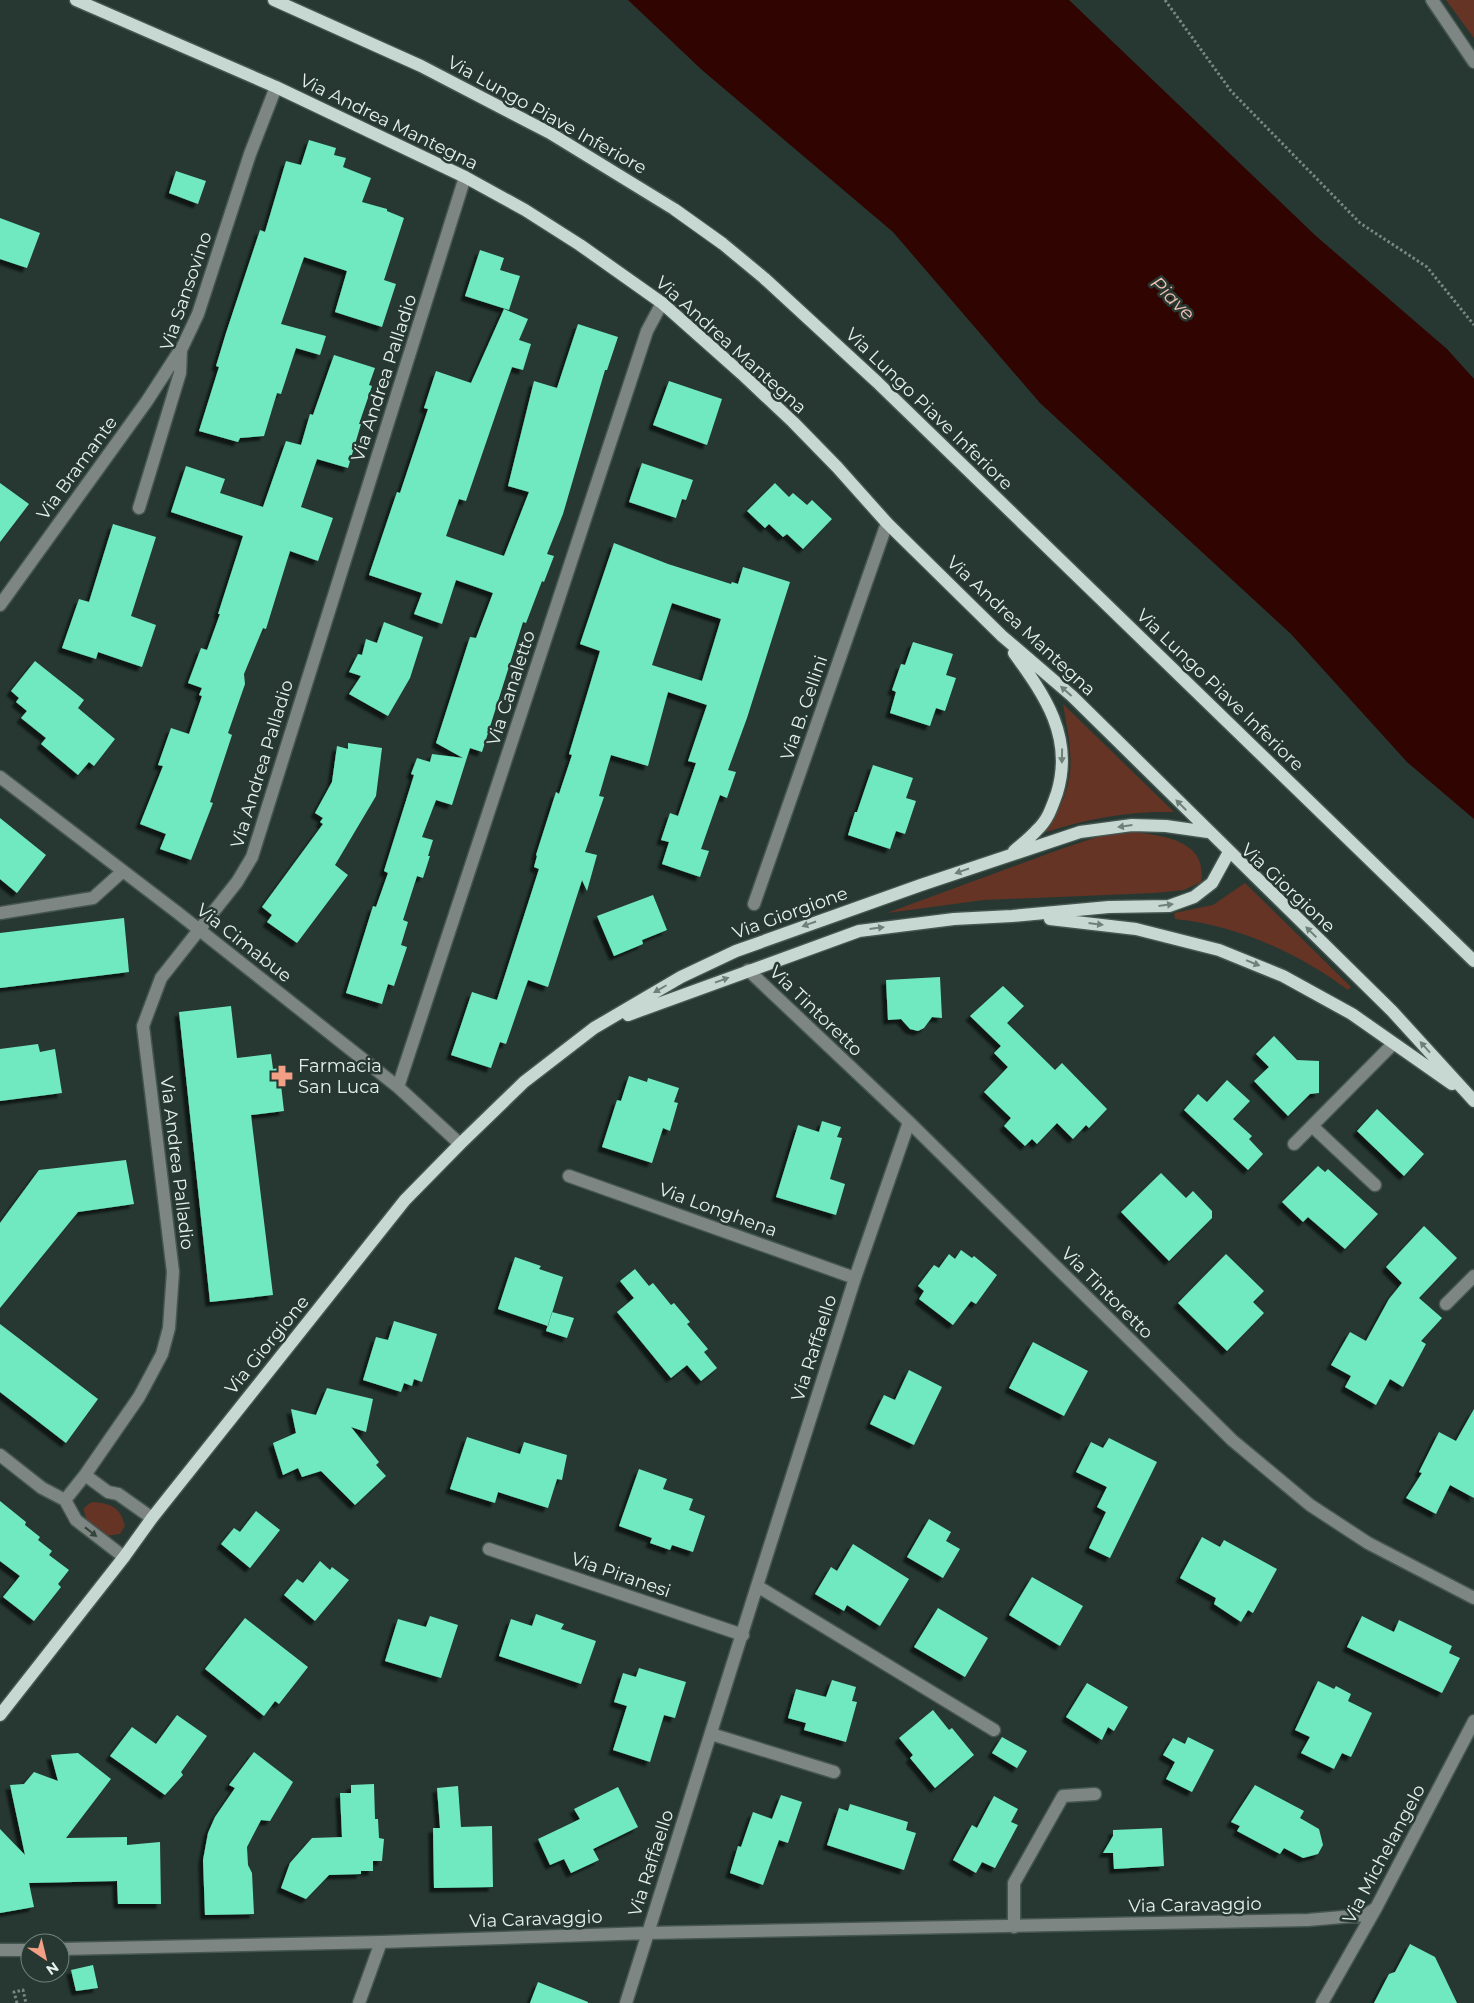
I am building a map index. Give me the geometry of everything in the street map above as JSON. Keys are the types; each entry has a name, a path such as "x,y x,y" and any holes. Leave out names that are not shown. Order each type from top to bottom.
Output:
{"main road":[{"name":"Via Andrea Mantegna","path":"76,0 276,87 465,177 525,210 580,244 662,303 793,422 837,467 887,523 1002,636 1072,696 1229,852"},
{"name":"Via Lungo Piave Inferiore","path":"274,0 421,66 550,133 674,209 723,244 764,278 877,382 1474,961"},
{"name":"Via Giorgione","path":"1002,636 1038,686 1055,718 1062,746 1059,786 1050,813 1038,830 1008,855"},
{"name":"Via Giorgione","path":"0,1715 124,1557 152,1518 405,1200 524,1082 594,1028 681,977 736,952 921,885 1080,832 1132,825 1166,826 1208,832"},
{"name":"Via Giorgione","path":"594,1028 859,930 954,919 1109,907 1169,906 1194,897 1212,883 1229,852 1392,1011 1472,1098"},
{"name":"Via Giorgione","path":"1012,916 1136,928 1219,950 1283,976 1352,1014 1472,1098"}],"street":[{"path":"1432,0 1474,62"},
{"name":"Via Sansovino","path":"139,508 180,373 181,350 198,314 250,154 276,87"},
{"name":"Via Andrea Palladio","path":"66,1500 143,1391 162,1354 169,1328 173,1272 143,1026 162,978 237,882 252,857 465,177"},
{"name":"Via Canaletto","path":"398,1087 647,331 662,303"},
{"name":"Via Bramante","path":"0,606 147,401 181,350"},
{"name":"Via B. Cellini","path":"754,904 887,523"},
{"name":"Via Cimabue","path":"0,777 199,930 398,1087 460,1144"},
{"path":"0,913 93,898 123,871"},
{"name":"Via Tintoretto","path":"748,970 909,1122 1232,1440 1310,1505 1368,1543 1474,1598"},
{"path":"1294,1144 1393,1044"},
{"name":"Via Raffaello","path":"626,2003 743,1634 756,1586 855,1278 909,1122"},
{"path":"1312,1126 1375,1185"},
{"name":"Via Longhena","path":"569,1176 855,1278"},
{"path":"1446,1304 1474,1276"},
{"path":"0,1455 42,1488 66,1500 76,1520 124,1557"},
{"path":"85,1475 102,1488 118,1494 152,1518"},
{"name":"Via Piranesi","path":"489,1549 743,1634"},
{"path":"756,1586 994,1730"},
{"name":"Via Michelangelo","path":"1322,2003 1376,1908 1474,1721"},
{"path":"711,1734 834,1772"},
{"path":"1014,1927 1014,1883 1063,1796 1095,1794"},
{"name":"Via Caravaggio","path":"70,1949 381,1942 648,1933 1308,1920 1365,1915 1376,1908"},
{"path":"359,2003 381,1942"},
{"path":"0,1950 20,1950"}],"path":[{"path":"1165,0 1231,91 1360,223 1427,267 1474,325"},
{"path":"16,2003 14,1992 23,1990 26,2003"}],"shaded area":[{"path":"1446,0 1474,0 1474,38"},
{"path":"1063,704 1174,812 1109,816 1046,832 1064,798 1070,770 1069,740"},
{"path":"1134,832 1170,839 1191,849 1198,857 1201,868 1201,882 1184,890 1155,893 984,900 887,913 1103,835"},
{"path":"1245,883 1351,987 1348,990 1309,964 1266,943 1221,927 1175,919 1174,913 1213,905"},
{"path":"90,1503 107,1504 118,1511 125,1526 120,1534 106,1536 88,1521 84,1508"}],"water":[{"name":"Piave","path":"628,0 1069,0 1316,236 1447,349 1474,379 1474,819 1407,762 1291,634 1040,403 893,232 702,70"}],"building":[{"path":"309,140 336,148 334,155 346,158 343,167 371,178 362,202 387,209 387,211 404,218 384,280 396,284 382,327 335,312 347,271 304,257 281,324 326,336 320,355 296,348 281,394 277,393 264,436 240,438 238,442 199,431 219,367 216,366 226,333 260,230 265,232 286,161 301,165"},
{"path":"176,171 206,181 198,204 169,193"},
{"path":"0,218 40,233 27,268 0,259"},
{"path":"480,250 504,258 500,270 520,276 509,310 465,296"},
{"path":"504,309 528,319 519,340 531,344 523,370 512,367 466,501 459,499 446,536 504,556 529,492 508,486 534,381 557,388 578,324 618,337 607,370 605,370 563,514 547,554 554,556 526,623 523,622 482,752 470,748 452,805 436,800 422,837 433,840 428,856 430,856 423,878 417,876 403,920 408,922 401,945 407,947 394,986 388,984 382,1004 346,993 373,906 376,907 388,873 384,871 414,775 411,774 417,758 430,762 432,754 463,758 436,743 470,637 476,638 493,593 456,580 442,624 414,614 422,593 369,575 397,492 400,493 428,409 424,408 436,371 471,383"},
{"path":"334,355 375,368 369,385 372,386 359,424 361,424 348,468 317,459 301,507 333,518 318,561 290,551 266,629 263,628 244,674 245,684 228,733 232,735 210,802 213,803 191,860 160,849 166,834 140,824 163,766 158,765 171,728 189,734 202,696 199,695 202,688 188,683 201,648 207,650 220,614 218,614 243,536 171,512 186,466 225,479 220,493 263,507 286,441 301,445 310,414 313,415"},
{"path":"669,381 722,399 707,445 653,425"},
{"path":"642,463 693,480 686,500 682,499 676,518 629,502"},
{"path":"0,483 29,504 0,542"},
{"path":"775,483 789,497 793,493 807,505 812,500 832,519 803,549 787,534 783,537 769,524 765,528 747,511"},
{"path":"113,524 156,537 131,616 156,625 142,667 98,652 96,659 62,648 79,599 89,602"},
{"path":"614,543 668,564 731,584 732,582 738,584 743,567 790,582 747,718 728,770 736,772 727,798 720,795 701,849 709,851 700,877 662,864 669,842 661,840 670,813 678,816 696,763 688,761 707,705 668,692 648,766 611,755 599,796 604,797 585,852 597,855 587,891 582,880 548,987 528,980 506,1044 500,1042 491,1068 451,1055 472,992 497,1000 539,869 534,867 536,855 556,792 559,794 572,755 569,754 600,651 580,644","holes":["672,603 721,619 702,681 652,665"]},
{"path":"384,622 423,637 410,678 388,716 349,694 361,676 349,672 358,654 362,655 366,639 377,643"},
{"path":"913,642 953,654 946,675 956,678 945,711 936,708 930,726 890,713 896,692 892,690 901,664 905,665"},
{"path":"35,661 84,700 78,708 115,739 94,766 89,762 78,775 41,744 46,738 21,718 27,711 16,702 19,698 11,691"},
{"path":"348,743 382,748 376,796 335,865 348,875 297,943 267,922 272,915 262,907 323,824 320,822 323,818 315,813 332,782 337,746 348,749"},
{"path":"873,765 913,778 906,798 916,801 905,834 896,831 890,849 848,835"},
{"path":"0,818 46,855 17,893 0,879"},
{"path":"653,895 667,930 642,940 643,944 614,956 597,916"},
{"path":"124,918 129,972 0,988 0,933"},
{"path":"940,977 942,1018 932,1017 924,1028 918,1031 910,1029 901,1019 888,1020 886,980"},
{"path":"1003,986 1024,1006 1007,1023 1055,1070 1062,1063 1107,1109 1089,1128 1086,1125 1073,1139 1057,1123 1037,1144 1032,1139 1025,1146 1004,1126 1011,1118 984,1092 1008,1067 994,1053 1001,1046 970,1016"},
{"path":"231,1006 237,1058 271,1054 273,1069 279,1068 284,1111 251,1115 273,1295 210,1302 179,1012"},
{"path":"1274,1036 1297,1060 1319,1061 1319,1093 1310,1094 1288,1116 1254,1081 1269,1067 1256,1054"},
{"path":"38,1044 40,1052 55,1049 62,1093 0,1101 0,1049"},
{"path":"629,1076 647,1082 648,1078 679,1088 674,1102 678,1103 670,1131 663,1128 652,1163 602,1147 617,1100 621,1101"},
{"path":"1227,1080 1250,1101 1233,1119 1252,1136 1249,1139 1263,1154 1248,1170 1184,1110 1198,1094 1207,1102"},
{"path":"1377,1109 1424,1154 1404,1176 1357,1131"},
{"path":"822,1121 841,1127 837,1137 842,1138 830,1179 845,1184 836,1215 776,1197 798,1125 819,1132"},
{"path":"126,1160 134,1204 78,1212 0,1308 0,1223 39,1170"},
{"path":"1318,1166 1325,1172 1328,1169 1378,1214 1345,1249 1308,1217 1303,1222 1282,1202"},
{"path":"1161,1173 1186,1198 1193,1191 1212,1211 1212,1218 1169,1261 1121,1212"},
{"path":"1424,1226 1457,1258 1419,1298 1442,1318 1421,1341 1426,1344 1403,1387 1390,1379 1376,1405 1345,1387 1351,1376 1331,1365 1350,1332 1366,1341 1389,1299 1402,1283 1386,1267"},
{"path":"961,1250 972,1258 974,1256 997,1275 976,1304 971,1301 953,1325 919,1299 924,1291 918,1286 934,1265 939,1268 949,1254 955,1259"},
{"path":"1226,1254 1264,1291 1253,1302 1264,1313 1227,1351 1178,1303"},
{"path":"515,1257 541,1266 539,1269 563,1277 548,1326 498,1309"},
{"path":"635,1269 649,1286 653,1283 671,1305 674,1303 690,1322 687,1324 708,1349 704,1352 717,1368 701,1381 687,1365 671,1378 617,1312 634,1298 620,1281"},
{"path":"552,1312 574,1318 567,1338 546,1331"},
{"path":"394,1321 437,1334 422,1382 414,1379 412,1386 404,1383 401,1392 363,1380 376,1337 388,1340"},
{"path":"0,1324 98,1399 66,1443 0,1392"},
{"path":"1033,1342 1088,1371 1064,1416 1009,1388"},
{"path":"909,1370 942,1387 914,1445 870,1424 884,1395 895,1400"},
{"path":"327,1388 373,1399 366,1432 351,1427 379,1462 376,1465 386,1476 355,1505 321,1471 302,1477 298,1468 283,1475 273,1443 296,1433 291,1409 316,1415"},
{"path":"1474,1409 1474,1498 1450,1485 1436,1514 1406,1498 1422,1473 1419,1472 1439,1432 1456,1441"},
{"path":"467,1437 520,1454 524,1442 567,1455 562,1480 557,1479 548,1508 498,1492 495,1503 450,1489"},
{"path":"1109,1438 1157,1462 1110,1558 1089,1548 1106,1512 1097,1507 1107,1487 1076,1472 1091,1442 1103,1448"},
{"path":"639,1469 667,1479 663,1489 693,1499 689,1510 705,1516 693,1552 672,1545 670,1550 650,1543 652,1538 619,1526"},
{"path":"0,1501 26,1522 25,1525 40,1537 38,1540 52,1551 49,1555 69,1570 58,1584 61,1587 34,1621 3,1597 20,1576 0,1561"},
{"path":"256,1511 280,1530 250,1568 221,1544 234,1528 240,1532"},
{"path":"929,1519 951,1532 946,1541 960,1549 943,1578 907,1557"},
{"path":"1202,1537 1220,1547 1224,1540 1277,1569 1253,1613 1248,1610 1241,1622 1214,1604 1216,1598 1180,1578"},
{"path":"853,1544 909,1579 880,1626 847,1605 844,1611 815,1594 831,1567 837,1571"},
{"path":"320,1561 330,1570 332,1567 349,1580 315,1621 284,1595 297,1579 303,1583"},
{"path":"1032,1577 1083,1606 1060,1646 1009,1615"},
{"path":"938,1608 988,1638 965,1677 914,1647"},
{"path":"536,1614 564,1624 561,1629 596,1641 581,1684 499,1656 511,1619 532,1626"},
{"path":"430,1616 458,1625 441,1678 385,1661 398,1619 426,1627"},
{"path":"1362,1616 1394,1632 1399,1620 1452,1646 1449,1653 1460,1658 1442,1693 1347,1647"},
{"path":"245,1618 308,1667 279,1704 275,1701 264,1716 205,1669"},
{"path":"639,1668 686,1682 675,1718 664,1715 650,1762 613,1750 627,1706 614,1702 623,1673 636,1677"},
{"path":"832,1680 856,1687 852,1701 857,1702 846,1742 804,1730 806,1723 788,1718 796,1689 826,1697"},
{"path":"1318,1681 1334,1689 1336,1686 1351,1694 1348,1701 1372,1713 1351,1757 1342,1753 1334,1769 1301,1753 1310,1737 1295,1730"},
{"path":"1087,1683 1128,1707 1114,1731 1108,1727 1102,1740 1066,1717"},
{"path":"933,1710 949,1730 952,1728 974,1755 935,1788 910,1758 913,1755 899,1738"},
{"path":"177,1715 207,1736 181,1772 183,1775 165,1795 110,1756 132,1727 156,1744"},
{"path":"1002,1737 1027,1751 1017,1768 992,1753"},
{"path":"1188,1737 1214,1750 1192,1792 1166,1779 1175,1762 1163,1755 1173,1738 1185,1744"},
{"path":"254,1752 293,1782 270,1821 261,1820 247,1847 248,1865 252,1873 254,1914 205,1915 203,1860 208,1833 215,1817 235,1788 229,1785"},
{"path":"78,1753 111,1779 66,1838 127,1837 127,1845 160,1842 161,1904 118,1904 117,1881 29,1883 34,1907 0,1913 0,1829 25,1855 10,1785 24,1784 34,1772 58,1781 51,1755"},
{"path":"374,1784 375,1819 378,1819 379,1838 384,1839 382,1861 373,1861 373,1871 361,1871 361,1874 329,1875 306,1899 281,1888 290,1863 312,1838 342,1837 340,1793 351,1793 351,1785"},
{"path":"1255,1785 1304,1811 1300,1818 1319,1829 1323,1845 1318,1854 1303,1858 1284,1848 1280,1854 1237,1831 1240,1826 1231,1822"},
{"path":"458,1786 461,1827 492,1826 493,1887 434,1888 433,1828 440,1828 437,1788"},
{"path":"618,1787 638,1827 593,1849 599,1860 571,1873 564,1859 550,1865 538,1839 580,1819 574,1809"},
{"path":"781,1795 802,1802 788,1843 779,1840 763,1885 730,1873 738,1846 741,1847 753,1812 772,1819"},
{"path":"994,1796 1018,1809 1011,1822 1018,1825 995,1868 982,1862 976,1873 953,1860 972,1825 977,1828"},
{"path":"850,1804 908,1822 906,1830 916,1833 904,1870 827,1845 839,1808 848,1811"},
{"path":"1162,1828 1164,1866 1114,1869 1113,1853 1103,1853 1113,1836 1113,1830"},
{"path":"1410,1944 1435,1957 1457,2003 1374,2003 1389,1974 1395,1972"},
{"path":"93,1965 98,1988 76,1991 71,1970"},
{"path":"538,1982 588,2002 588,2003 530,2003"}],"place":[{"name":"Farmacia San Luca","path":"282,1076"}]}
